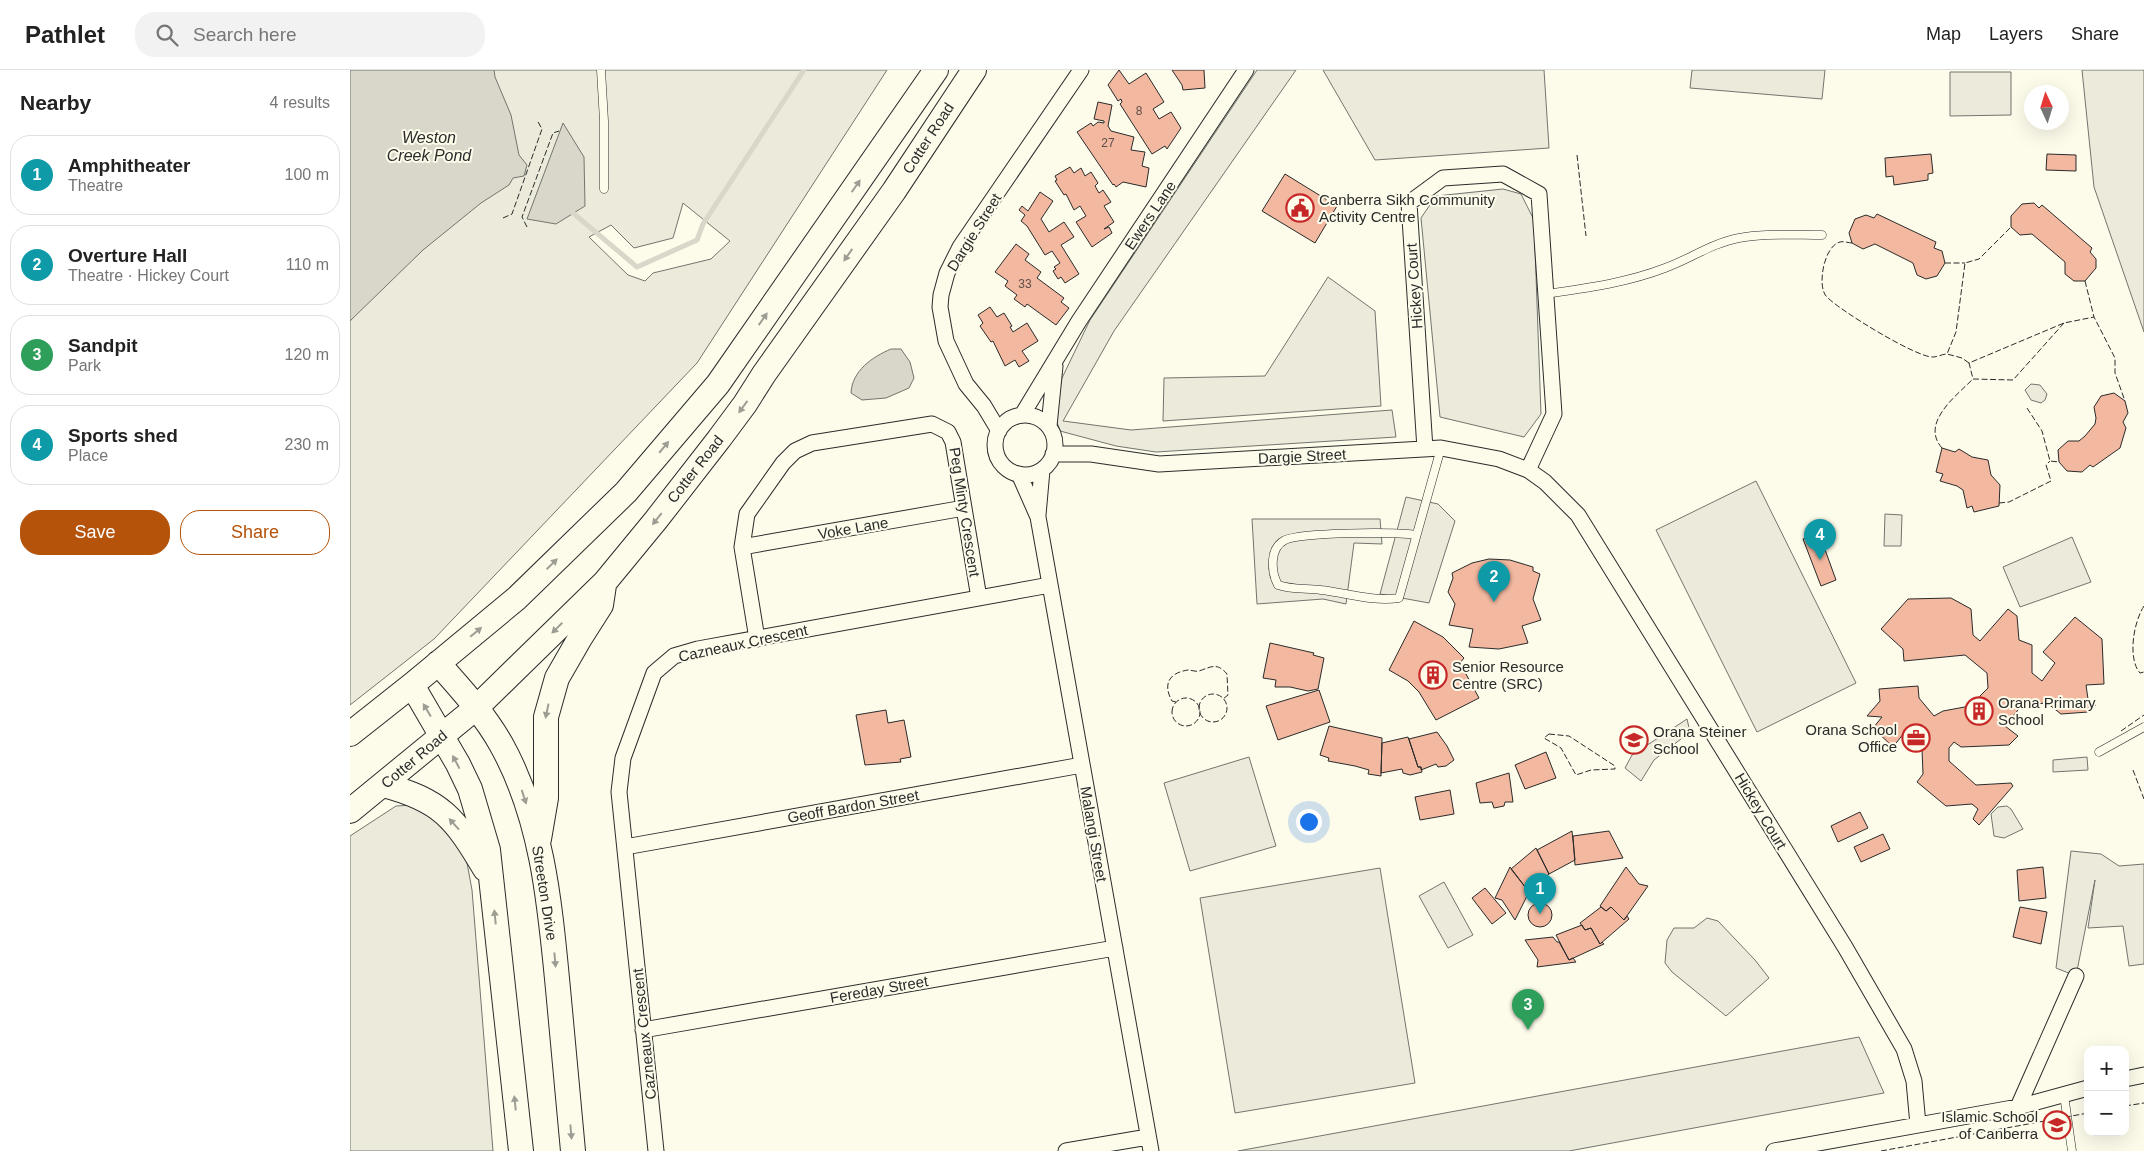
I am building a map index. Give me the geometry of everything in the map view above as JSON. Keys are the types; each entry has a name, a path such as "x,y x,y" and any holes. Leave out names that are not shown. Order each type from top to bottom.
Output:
{"main road":[{"name":"Cotter Road","path":"350,734 517,598 626,492 718,384 936,70"},
{"name":"Cotter Road","path":"350,811 477,707 604,582 656,520 745,404 764,374 894,190 974,70"},
{"path":"538,843 546,798 546,717 549,704 557,678 601,605 604,582"},
{"name":"Streeton Drive","path":"438,663 477,707 506,753 520,787 538,843 548,891 573,1151"},
{"path":"412,685 470,789 488,850 521,1151"},
{"path":"382,785 411,792 441,810 454,822 468,841 490,879"}],"street":[{"name":"Dargie Street","path":"999,431 984,406 966,384 946,341 940,307 947,273 960,247 1081,70"},
{"name":"Ewers Lane","path":"1018,416 1056,362 1079,321 1246,70"},
{"name":"Hickey Court","path":"1528,470 1554,414 1539,194 1503,174 1442,178 1408,204 1425,449 1441,448 1499,459 1528,470 1545,482 1578,515 1845,947 1904,1049 1914,1081 1918,1125"},
{"name":"Ewers Lane","path":"1052,433 1056,362"},
{"path":"984,406 1018,416 1037,418 1052,433 1053,454 1049,463 1042,470 1035,473 1020,474 1011,471 998,458 996,449 999,431 1002,426 1018,416"},
{"name":"Peg Minty Crescent","path":"757,639 742,547 747,514 783,463 795,451 812,443 932,424 948,432 953,442 979,598"},
{"name":"Dargie Street","path":"1052,433 1091,454"},
{"name":"Dargie Street","path":"1053,454 1091,454 1159,464 1425,449"},
{"name":"Malangi Street","path":"1038,516 1042,470"},
{"name":"Malangi Street","path":"1020,474 1038,516 1149,1144"},
{"name":"Voke Lane","path":"742,547 964,508"},
{"name":"Cazneaux Crescent","path":"656,1151 620,792 623,758 654,673 674,656 698,649 1050,585"},
{"name":"Geoff Bardon Street","path":"625,847 1082,765"},
{"name":"Fereday Street","path":"643,1030 1114,948"},
{"path":"2018,1107 2076,976"},
{"path":"2129,1078 2144,1076"},
{"path":"1774,1151 2018,1107 2084,1089"},
{"path":"1066,1151 1149,1144"}],"lane":[{"path":"601,70 604,121 604,189"},
{"path":"1546,294 1636,278 1667,268 1716,245 1739,238 1787,234 1822,235"},
{"path":"1416,535 1401,533 1332,535 1285,540 1278,545 1274,555 1274,578 1278,585 1285,587 1322,590 1387,600 1399,598 1441,448"},
{"path":"2099,752 2144,727"},
{"path":"2064,1094 2072,1151"}],"shaded area":[{"path":"350,70 887,70 697,363 434,639 350,705","holes":["683,203 730,241 711,259 653,273 645,281 628,275 589,237 611,225 634,248 673,238"]},
{"path":"1257,70 1296,70 1114,331 1063,421 1131,430 1392,410 1396,437 1156,452 1116,446 1060,431 1054,414 1062,378 1090,320"},
{"path":"1323,70 1544,70 1549,148 1375,160"},
{"path":"1692,70 1825,70 1822,99 1690,88"},
{"path":"2082,70 2144,70 2144,332 2094,187"},
{"path":"1950,72 2011,72 2011,115 1950,116"},
{"path":"1503,189 1521,194 1534,220 1541,414 1524,437 1440,417 1421,218 1436,196"},
{"path":"1328,277 1375,311 1381,406 1163,421 1164,378 1265,376"},
{"path":"2031,384 2040,385 2047,394 2045,400 2041,403 2031,400 2025,390"},
{"path":"1756,481 1856,683 1757,732 1656,530"},
{"path":"1406,497 1438,504 1455,521 1429,603 1380,594"},
{"path":"1885,514 1902,515 1901,546 1884,546"},
{"path":"1252,519 1380,519 1382,544 1354,543 1346,604 1323,599 1257,604"},
{"path":"2072,537 2091,582 2020,607 2003,567"},
{"path":"1687,719 1690,732 1654,760 1641,781 1625,768 1632,755"},
{"path":"1249,757 1276,846 1190,871 1164,783"},
{"path":"2087,757 2088,770 2053,772 2053,760"},
{"path":"414,805 442,826 465,852 472,890 493,1151 350,1151 350,836 396,806"},
{"path":"2007,806 2011,809 2023,829 2004,838 1994,836 1991,814 1998,807"},
{"path":"2071,851 2101,854 2119,866 2144,864 2144,964 2129,966 2123,926 2088,928 2095,880 2076,976 2056,968"},
{"path":"1380,868 1415,1083 1235,1113 1200,898"},
{"path":"1444,882 1473,935 1448,948 1419,896"},
{"path":"1707,918 1718,921 1755,960 1769,978 1726,1016 1672,972 1665,963 1667,940 1674,928 1694,928"},
{"path":"1859,1037 1884,1093 1569,1151 1238,1151"}],"water":[{"name":"Weston Creek Pond","path":"350,70 494,70 495,77 511,115 519,155 527,165 524,176 513,178 509,185 481,203 423,250 350,321"},
{"path":"563,123 584,157 585,206 556,224 527,219"},
{"path":"891,349 901,349 910,362 914,378 909,388 886,398 862,400 851,393 855,378 864,366 877,356"}],"building":[{"path":"1119,70 1129,84 1146,73 1164,102 1153,109 1159,119 1171,112 1181,128 1167,149 1165,146 1152,154 1120,104 1122,102 1121,99 1118,101 1108,85"},
{"path":"1172,70 1204,70 1205,88 1183,90 1182,85"},
{"path":"1098,102 1112,105 1108,126 1111,131 1134,137 1131,150 1145,152 1142,166 1149,168 1146,187 1123,182 1116,187 1113,185 1077,132 1091,123 1093,126 1098,122 1104,123 1104,121 1094,119"},
{"path":"1931,154 1933,173 1928,174 1928,180 1894,185 1893,176 1886,177 1885,158"},
{"path":"2047,154 2076,155 2076,171 2046,170"},
{"path":"1070,167 1074,173 1081,168 1085,176 1091,172 1098,183 1095,186 1099,193 1103,190 1111,202 1104,206 1114,222 1104,229 1109,227 1112,233 1092,247 1076,222 1086,216 1080,206 1074,210 1066,194 1064,195 1055,181 1057,180 1055,176"},
{"name":"Canberra Sikh Community Activity Centre","path":"1285,174 1337,206 1315,243 1262,211"},
{"path":"1040,192 1053,201 1041,219 1049,232 1064,222 1074,237 1061,245 1079,274 1065,283 1061,277 1058,279 1053,271 1056,269 1054,267 1060,263 1052,251 1045,255 1027,226 1021,221 1025,215 1019,210 1022,206 1028,211"},
{"path":"2034,203 2039,208 2042,205 2092,248 2090,252 2096,259 2096,268 2085,281 2074,281 2065,274 2065,262 2032,234 2020,235 2011,227 2011,216 2022,204"},
{"path":"1877,214 1936,242 1934,248 1942,251 1945,263 1937,276 1926,279 1917,275 1913,263 1875,244 1863,249 1852,243 1849,233 1855,219 1866,215 1874,218"},
{"path":"1016,244 1029,254 1025,260 1041,272 1037,278 1064,298 1061,302 1069,308 1056,325 1027,304 1025,307 1014,299 1017,295 1005,286 1008,281 995,272"},
{"path":"990,307 997,317 1004,313 1012,326 1010,327 1013,332 1027,323 1038,341 1022,351 1029,361 1019,367 1015,360 1005,366 993,341 991,342 980,326 983,323 978,315"},
{"path":"2114,393 2125,401 2128,413 2123,422 2126,428 2120,448 2093,467 2090,465 2082,472 2067,471 2059,462 2058,450 2068,441 2079,441 2085,436 2095,424 2094,407 2101,396"},
{"path":"1942,448 1955,452 1959,449 1972,457 1988,460 1991,475 2000,485 1999,506 1974,512 1972,506 1967,508 1963,490 1957,486 1940,481 1943,474 1936,472"},
{"path":"1819,533 1836,580 1821,586 1803,539"},
{"path":"1489,559 1510,560 1533,567 1533,571 1540,574 1533,599 1541,620 1522,626 1528,643 1499,649 1469,647 1473,629 1449,625 1455,604 1448,592 1453,578 1452,573 1472,563"},
{"name":"Orana Primary School","path":"1951,598 1971,609 1973,635 1980,641 2008,609 2017,616 2019,640 2032,645 2032,673 2042,681 2055,663 2043,652 2075,617 2102,639 2104,684 2086,685 2088,699 2096,705 2088,712 2061,714 2047,703 2022,705 2005,726 2018,736 2009,745 1961,747 1954,742 1949,748 1949,761 1976,785 2011,783 2013,786 1979,825 1973,819 1978,809 1972,804 1946,806 1917,782 1923,774 1922,749 1904,733 1893,747 1873,728 1882,717 1867,716 1880,701 1879,689 1918,686 1919,698 1934,716 1943,711 1970,706 1988,688 1987,673 1965,655 1904,661 1903,649 1881,629 1908,599"},
{"name":"Senior Resource Centre (SRC)","path":"1414,621 1443,637 1464,658 1460,663 1479,698 1436,720 1419,692 1408,681 1389,670"},
{"path":"1270,643 1314,653 1313,655 1324,658 1318,689 1308,691 1290,687 1275,687 1276,680 1263,678"},
{"path":"1319,690 1330,722 1278,740 1266,706"},
{"path":"886,710 888,723 904,720 911,757 900,759 901,762 865,765 856,715"},
{"path":"1329,726 1382,738 1381,776 1368,774 1369,770 1355,766 1328,761 1329,758 1320,755"},
{"path":"1437,732 1454,760 1446,766 1438,767 1436,764 1421,770 1421,767 1418,767 1409,739"},
{"path":"1408,737 1418,767 1421,767 1422,772 1410,775 1403,773 1402,769 1381,773 1382,743"},
{"path":"1546,752 1556,778 1525,789 1515,765"},
{"path":"1509,773 1513,802 1505,802 1504,806 1494,808 1492,802 1480,803 1476,783"},
{"path":"1450,790 1454,814 1420,820 1415,797"},
{"path":"1860,812 1868,828 1838,842 1831,826"},
{"path":"1572,831 1575,860 1549,874 1537,850"},
{"path":"1609,831 1623,858 1575,865 1573,836"},
{"path":"1883,834 1890,849 1861,862 1854,847"},
{"path":"1536,848 1549,874 1529,892 1511,869"},
{"path":"1510,867 1529,892 1515,920 1502,900 1495,898"},
{"path":"1626,867 1639,884 1648,886 1624,920 1611,907 1606,911 1600,906"},
{"path":"2043,867 2046,898 2019,901 2017,870"},
{"path":"1485,888 1506,913 1492,924 1472,898"},
{"path":"1540,903 1545,904 1551,910 1551,920 1545,926 1540,927 1535,926 1529,920 1528,915 1529,910 1535,904"},
{"path":"1601,907 1606,911 1611,907 1624,920 1627,916 1629,919 1600,944 1591,928 1585,930 1580,923"},
{"path":"2020,907 2047,912 2041,944 2013,937"},
{"path":"1582,925 1585,930 1591,928 1600,944 1602,942 1604,944 1569,960 1556,935"},
{"path":"1553,937 1559,942 1569,960 1573,958 1576,962 1537,967 1538,960 1525,940"}],"waterway":[{"path":"573,213 637,267 697,240 703,224 804,70"}],"fence":[{"path":"503,218 512,214 542,129 537,120"},
{"path":"527,227 522,217 553,133 559,131"},
{"path":"1577,155 1586,236"},
{"path":"1969,363 1962,358 1947,354 1956,332 1965,263 1979,259 2011,227"},
{"path":"1852,243 1840,242 1834,245 1826,258 1822,275 1823,291 1826,296 1860,321 1911,350 1933,357 1947,354"},
{"path":"1945,263 1965,263"},
{"path":"2085,281 2094,317"},
{"path":"2064,323 2013,380 1973,379 1969,363 2064,323 2094,317 2115,358 2115,373 2125,401"},
{"path":"1942,448 1936,439 1935,429 1938,420 1943,410 1973,379"},
{"path":"2027,408 2042,431 2050,461 2059,462"},
{"path":"1999,503 2009,502 2051,481 2046,465 2050,461"},
{"path":"2144,606 2137,621 2133,640 2136,666 2140,673 2144,672"},
{"path":"1176,702 1172,701 1168,690 1169,681 1172,677 1188,670 1198,671 1214,666 1227,674 1228,695 1223,699"},
{"path":"1213,694 1223,698 1227,708 1223,718 1213,722 1203,718 1199,708 1203,698 1213,694"},
{"path":"1186,698 1196,702 1200,712 1196,722 1186,726 1176,722 1172,712 1176,702 1186,698"},
{"path":"2121,731 2144,715"},
{"path":"1549,734 1569,736 1615,766 1615,769 1591,770 1576,775 1561,748 1544,738 1549,734"},
{"path":"2133,770 2144,799"},
{"path":"2129,1105 2144,1103"},
{"path":"1881,1151 2084,1114"}],"place":[{"name":"Canberra Sikh Community Activity Centre","path":"1300,208"},
{"name":"Sports shed","path":"1820,560"},
{"name":"Overture Hall","path":"1494,602"},
{"name":"Senior Resource Centre (SRC)","path":"1433,675"},
{"name":"Orana Primary School","path":"1979,711"},
{"name":"Orana School Office","path":"1916,738"},
{"name":"Orana Steiner School","path":"1634,740"},
{"name":"Amphitheater","path":"1540,914"},
{"name":"Sandpit","path":"1528,1030"},
{"name":"Islamic School of Canberra","path":"2057,1125"}]}
